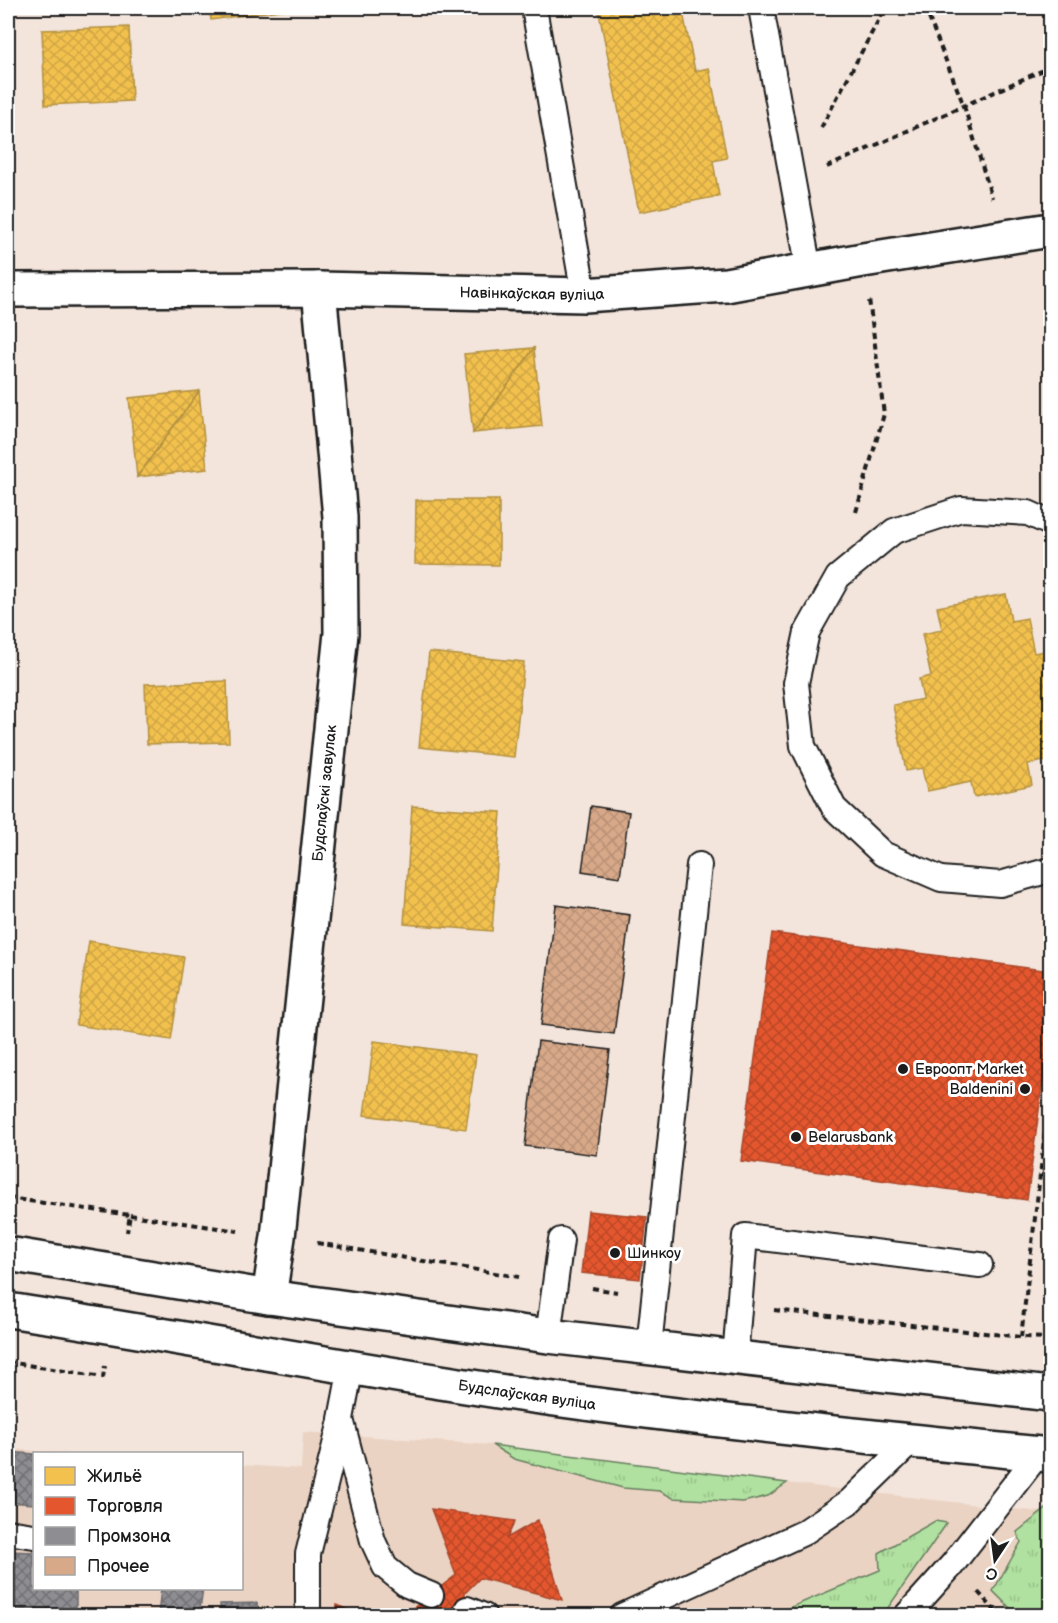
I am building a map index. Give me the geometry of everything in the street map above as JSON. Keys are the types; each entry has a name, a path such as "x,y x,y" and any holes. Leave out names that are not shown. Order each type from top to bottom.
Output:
{"main road":[{"name":"Навінкаўская вуліца","path":"8,290 319,289 584,296 726,285 1003,236 1050,230"},
{"name":"Будслаўскі завулак","path":"269,1297 278,1237 341,633 340,517 319,289"},
{"path":"8,1254 269,1297 548,1336 1050,1394"},
{"name":"Будслаўская вуліца","path":"8,1310 190,1338 351,1368 562,1400 912,1441 1045,1454"}],"lane":[{"path":"534,8 584,296"},
{"path":"760,8 809,270"},
{"path":"1050,523 1028,513 961,509 894,531 838,577 807,632 796,683 803,746 834,808 883,854 941,879 1000,884 1050,870"},
{"path":"649,1347 699,865"},
{"path":"735,1358 745,1236 980,1265"},
{"path":"548,1336 561,1240"},
{"path":"309,1616 308,1554 351,1368"},
{"path":"341,1419 373,1541 385,1566 407,1585 431,1595"},
{"path":"625,1615 803,1533 849,1502 912,1441"},
{"path":"906,1616 1045,1454"},
{"path":"8,1532 33,1536"}],"path":[{"path":"793,182 885,8"},
{"path":"925,8 964,105 1003,236"},
{"path":"793,182 1050,67"},
{"path":"838,577 884,414 863,260"},
{"path":"1021,1337 1050,1090"},
{"path":"1041,1175 1050,1176"},
{"path":"8,1197 28,1201"}],"shaded area":[{"path":"303,1432 492,1445 787,1483 1050,1513 1050,1615 8,1615 8,1449 54,1452 33,1452 33,1590 243,1590 243,1465 301,1469"}],"green space":[{"path":"492,1445 787,1483 768,1496 743,1502 673,1498 660,1491 623,1488 514,1459"},
{"path":"1046,1509 1050,1509 1050,1615 1017,1615 993,1591 1021,1542 1017,1532"},
{"path":"935,1521 947,1523 883,1615 772,1615 880,1570 879,1553"}],"building: Жильё":[{"path":"209,8 293,8 211,20"},
{"path":"598,8 682,8 695,71 709,68 727,158 713,161 719,196 639,212"},
{"path":"129,27 132,101 45,105 42,30"},
{"path":"534,348 542,426 473,433"},
{"path":"534,348 473,433 464,354"},
{"path":"199,391 207,469 137,477 166,437"},
{"path":"199,391 137,477 129,398"},
{"path":"416,500 499,500 499,565 415,564"},
{"path":"1006,594 1011,621 1027,618 1034,653 1050,650 1050,760 1028,764 1032,785 974,797 971,782 927,791 922,768 906,771 893,705 923,699 919,679 931,676 922,634 942,630 937,607"},
{"path":"429,652 524,662 514,757 419,747"},
{"path":"227,681 229,742 147,744 145,684"},
{"path":"412,806 501,812 492,931 404,924"},
{"path":"89,941 184,957 171,1040 76,1025"},
{"path":"374,1041 476,1055 466,1129 364,1115"}],"building: Торговля":[{"path":"772,933 1050,971 1050,1028 1027,1200 741,1161"},
{"path":"588,1211 647,1217 640,1279 581,1273"},
{"path":"431,1509 515,1521 507,1538 538,1520 562,1600 480,1578 465,1593 467,1616 403,1616 456,1575"},
{"path":"337,1605 360,1616 336,1616"}],"building: Промзона":[{"path":"8,1452 33,1454 33,1504 8,1502"},
{"path":"8,1551 33,1552 33,1590 76,1590 76,1616 8,1616"},
{"path":"161,1590 203,1590 199,1616 158,1616"},
{"path":"257,1603 258,1616 221,1616 220,1604"}],"building: Прочее":[{"path":"591,806 629,812 620,877 582,871"},
{"path":"556,905 630,915 614,1034 541,1025"},
{"path":"538,1041 610,1050 597,1155 525,1146"}],"place":[{"name":"Евроопт Market","path":"903,1069"},
{"name":"Baldenini","path":"1025,1089"},
{"name":"Belarusbank","path":"796,1137"},
{"name":"Шинкоу","path":"615,1253"}]}
